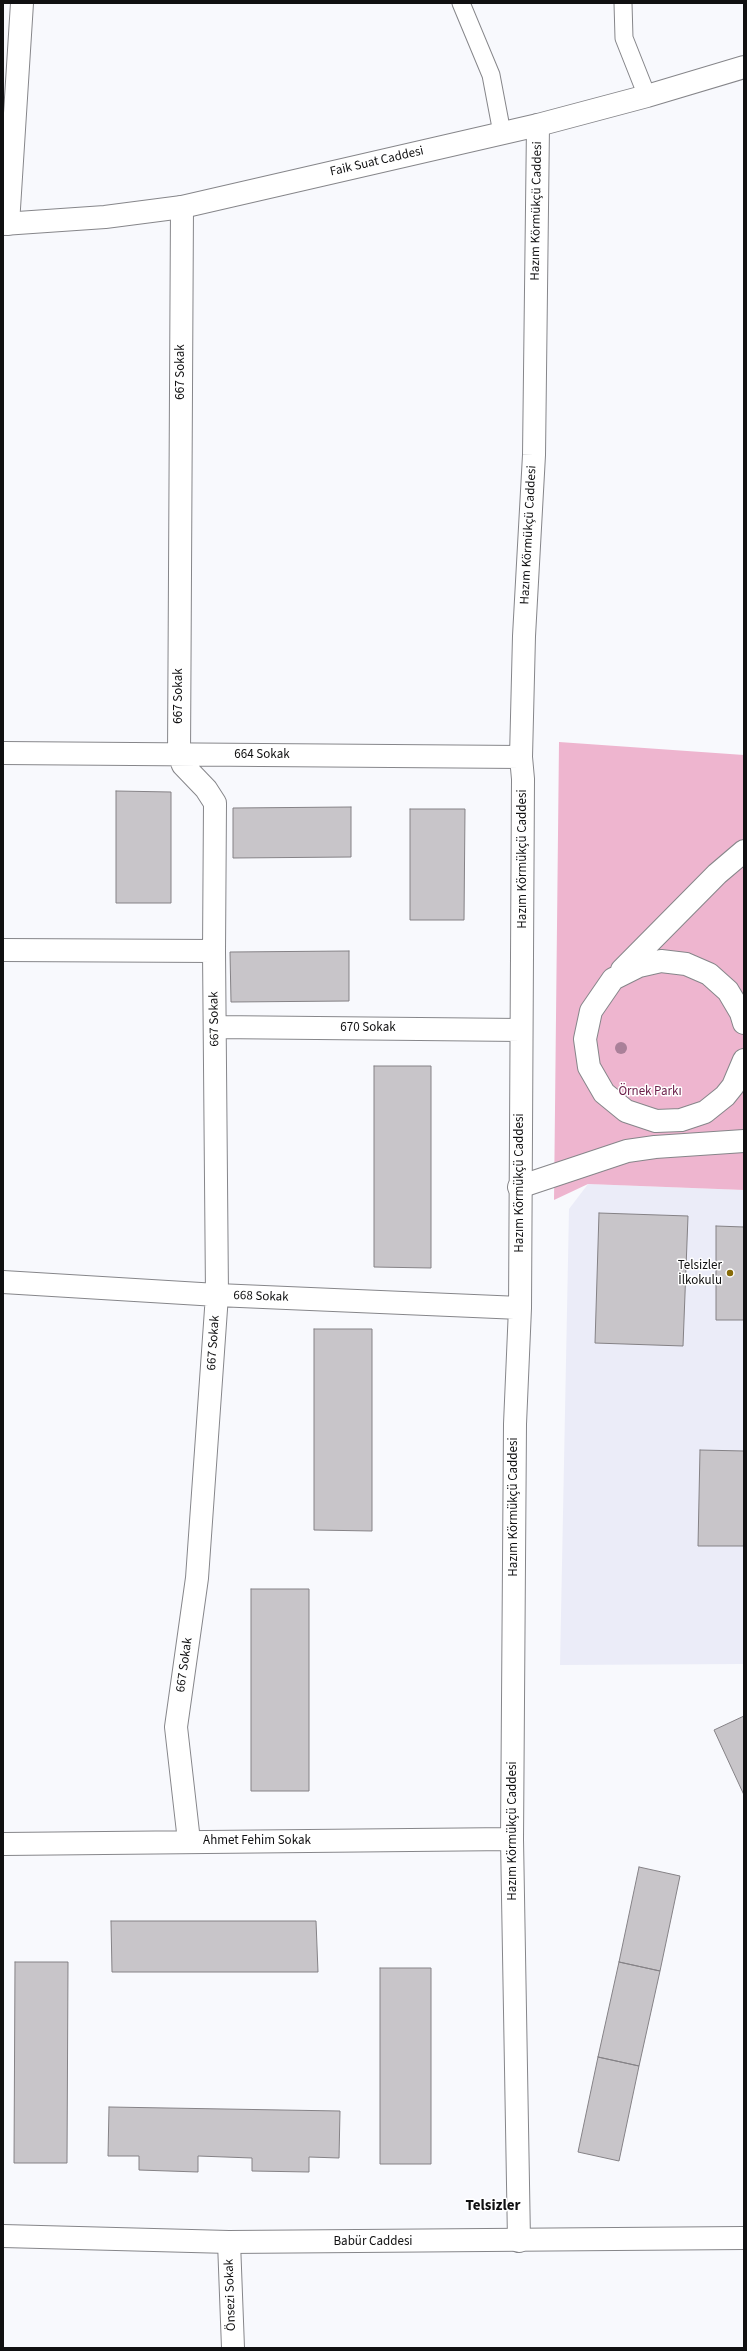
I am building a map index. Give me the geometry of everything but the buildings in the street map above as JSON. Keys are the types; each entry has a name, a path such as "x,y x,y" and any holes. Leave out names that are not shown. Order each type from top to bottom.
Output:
{"street":[{"path":"5,224 22,3"},
{"name":"Faik Suat Caddesi","path":"5,224 112,216 182,207 538,125 647,96 744,67"},
{"name":"Hazım Körmükçü Caddesi","path":"519,2241 512,1839 514,1424 520,1308 519,1187 524,636 534,455 538,125"},
{"name":"667 Sokak","path":"182,207 179,755 183,765 206,789 215,803 214,951 217,1295 197,1578 176,1727 189,1841"},
{"name":"664 Sokak","path":"3,753 522,757"},
{"path":"744,851 717,874 684,910 613,979 591,1011 586,1029 585,1049 593,1076 604,1092 618,1106 634,1115 656,1121 681,1120 694,1117 705,1112 725,1096 739,1075 744,1060"},
{"path":"3,950 214,951"},
{"path":"613,979 630,969 648,963 661,961 686,964 709,974 728,991 736,1002 744,1023"},
{"name":"670 Sokak","path":"215,1027 521,1030"},
{"path":"618,1106 642,1149"},
{"path":"519,1187 622,1153 642,1149 744,1141"},
{"name":"668 Sokak","path":"3,1282 217,1295 520,1308"},
{"name":"Ahmet Fehim Sokak","path":"3,1844 512,1839"},
{"name":"Babür Caddesi","path":"3,2236 229,2242 519,2241 744,2238"},
{"name":"Önsezi Sokak","path":"229,2242 233,2348"}],"lane":[{"path":"460,3 492,75 502,133"},
{"path":"623,3 624,38 647,96"}],"shaded area":[{"path":"588,1184 744,1190 744,1664 560,1665 569,1209"}],"green space":[{"name":"Örnek Parkı","path":"559,742 744,755 744,1190 588,1184 554,1200"}],"place":[{"name":"Telsizler İlkokulu","path":"730,1273"}],"district":[{"name":"Telsizler","path":"493,2207"}]}
